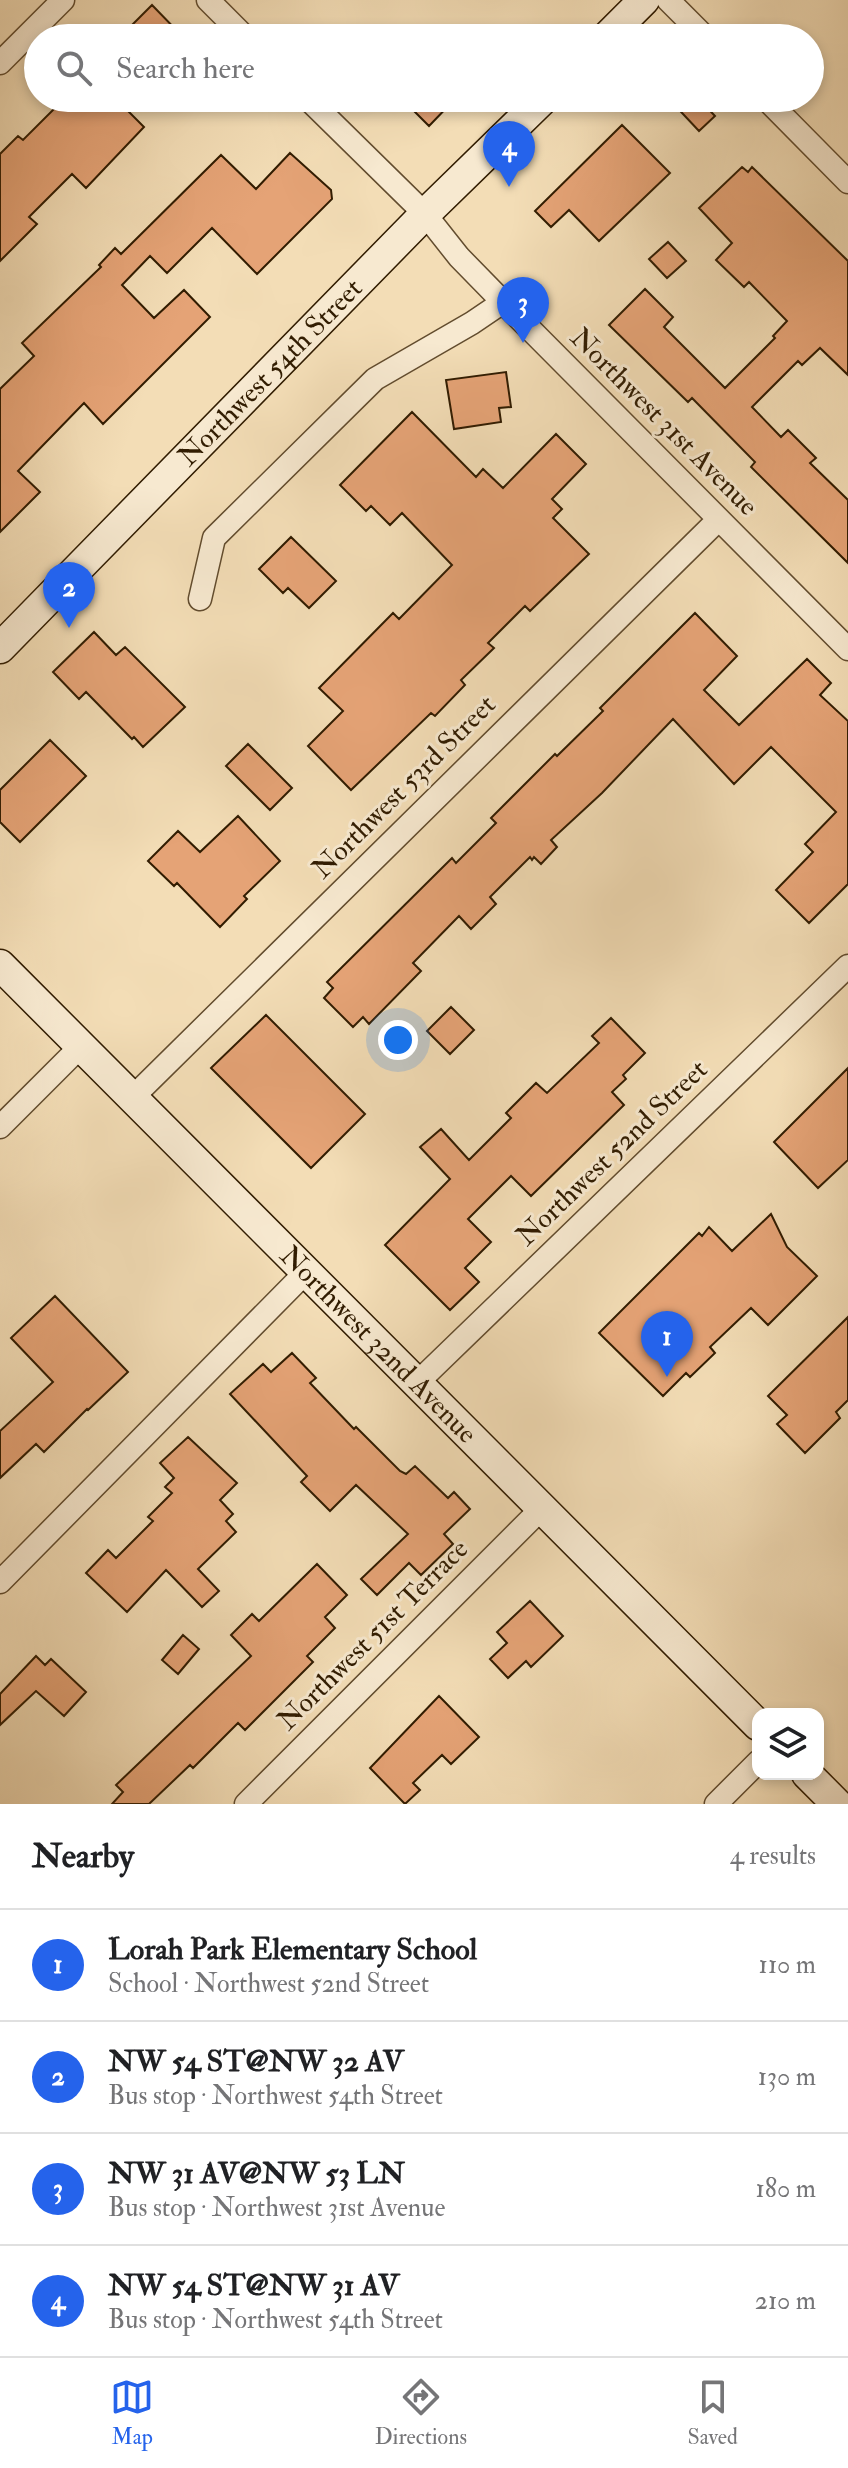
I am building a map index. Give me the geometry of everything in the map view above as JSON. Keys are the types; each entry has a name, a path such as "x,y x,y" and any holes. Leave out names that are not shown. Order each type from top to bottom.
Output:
{"main road":[{"path":"620,24 644,0"},
{"name":"Northwest 54th Street","path":"0,648 425,214 530,112"},
{"name":"Northwest 32nd Avenue","path":"0,965 752,1719"},
{"path":"813,1780 837,1804"}],"street":[{"path":"39,24 63,0"},
{"path":"208,0 232,24"},
{"path":"668,0 692,24"},
{"path":"0,63 24,39"},
{"name":"Northwest 31st Avenue","path":"321,112 425,214 459,257 503,302 848,649"},
{"path":"779,112 848,182"},
{"path":"200,599 214,538 364,389 375,379 503,302"},
{"name":"Northwest 53rd Street","path":"132,1098 718,520"},
{"name":"Northwest 52nd Street","path":"417,1383 848,966"},
{"path":"0,1127 81,1046"},
{"path":"0,1582 306,1272"},
{"name":"Northwest 51st Terrace","path":"246,1804 542,1508"},
{"path":"716,1804 752,1768"}],"building":[{"path":"152,5 170,24 133,24"},
{"path":"51,112 129,112 144,127 86,188 72,174 29,217 37,224 0,261 0,154 18,136 23,140"},
{"path":"415,112 442,112 429,126"},
{"path":"681,112 711,112 715,116 699,131"},
{"path":"622,125 670,173 599,241 569,210 551,227 535,211"},
{"path":"290,153 331,190 332,199 257,274 212,228 167,273 150,256 122,285 154,318 184,290 210,317 103,424 84,403 18,471 40,492 0,532 0,389 34,356 22,343 101,267 99,265 115,248 121,254 221,155 256,189"},
{"path":"742,167 748,172 752,167 848,261 848,375 820,348 802,365 798,361 752,407 781,437 788,430 816,458 810,463 848,500 848,563 751,467 755,462 692,398 688,402 609,325 645,289 673,317 664,327 725,388 775,338 773,336 787,321 749,282 744,287 716,260 732,243 699,208"},
{"path":"668,242 686,261 667,278 649,259"},
{"path":"506,372 511,407 499,408 501,422 454,429 446,380"},
{"path":"412,412 476,477 483,469 503,488 556,434 586,464 552,499 562,509 553,518 589,554 530,611 525,606 488,643 494,648 461,680 465,685 435,716 431,713 351,790 308,746 343,711 319,688 393,613 399,619 452,565 402,513 390,525 371,506 366,511 340,485"},
{"path":"291,537 336,581 309,608 288,588 283,593 259,569"},
{"path":"695,613 737,656 704,690 739,725 807,659 831,683 820,695 848,721 848,884 809,923 776,890 813,852 805,844 836,812 771,747 734,784 673,719 602,793 551,840 557,847 541,864 530,857 490,897 496,904 471,929 459,916 413,963 421,971 369,1024 363,1017 353,1027 324,998 333,988 327,982 452,858 456,863 496,823 491,818 603,711 600,708"},
{"path":"94,632 116,655 125,647 185,707 143,747 86,692 79,699 53,672"},
{"path":"50,740 86,776 20,842 0,822 0,790"},
{"path":"248,744 292,788 270,810 226,766"},
{"path":"238,816 280,861 244,896 247,899 220,927 177,883 174,886 148,861 178,831 200,852"},
{"path":"451,1007 474,1030 450,1054 427,1031"},
{"path":"266,1015 365,1114 311,1168 211,1068"},
{"path":"611,1018 645,1053 623,1075 626,1079 612,1092 624,1105 531,1196 511,1176 468,1219 491,1242 465,1268 479,1282 450,1310 385,1245 450,1179 420,1147 441,1129 469,1160 511,1118 506,1113 536,1083 547,1093 599,1043 592,1036"},
{"path":"848,1068 848,1160 818,1188 774,1142"},
{"path":"771,1214 787,1247 817,1276 768,1325 751,1308 710,1347 715,1353 690,1377 686,1373 663,1396 599,1333 699,1233 702,1236 709,1227 732,1251"},
{"path":"55,1296 128,1372 44,1452 36,1444 0,1478 0,1431 53,1382 11,1338"},
{"path":"848,1317 848,1400 836,1412 840,1418 805,1453 777,1424 787,1415 768,1396"},
{"path":"292,1353 316,1378 310,1383 400,1471 406,1474 415,1466 448,1498 454,1492 470,1509 444,1534 453,1544 421,1575 409,1563 377,1595 361,1579 408,1534 356,1485 330,1511 301,1482 307,1476 230,1394 263,1364 271,1372"},
{"path":"188,1437 237,1483 220,1500 233,1514 226,1521 236,1532 198,1569 219,1591 202,1607 166,1570 127,1612 86,1573 108,1550 116,1558 153,1521 148,1517 172,1493 165,1487 174,1478 160,1463"},
{"path":"317,1564 347,1595 325,1617 335,1628 307,1656 313,1662 245,1730 238,1723 193,1768 190,1765 149,1804 112,1804 123,1792 116,1785 251,1656 231,1635 252,1614 259,1621"},
{"path":"530,1601 563,1636 531,1667 526,1661 508,1678 490,1659 507,1643 497,1632"},
{"path":"183,1635 199,1649 178,1674 162,1660"},
{"path":"36,1656 45,1665 51,1659 86,1692 64,1716 36,1691 0,1725 0,1694"},
{"path":"439,1696 479,1737 451,1764 442,1755 413,1783 420,1790 405,1804 370,1768"}],"place":[{"name":"NW 54 ST@NW 31 AV","path":"509,187"},
{"name":"NW 31 AV@NW 53 LN","path":"523,343"},
{"name":"NW 54 ST@NW 32 AV","path":"69,628"},
{"name":"Lorah Park Elementary School","path":"667,1377"}]}
